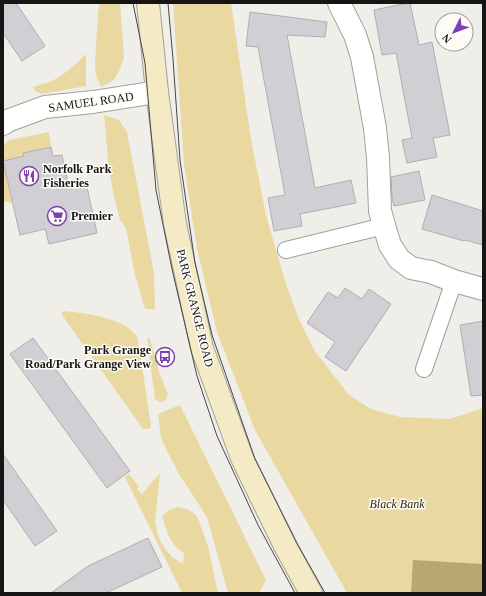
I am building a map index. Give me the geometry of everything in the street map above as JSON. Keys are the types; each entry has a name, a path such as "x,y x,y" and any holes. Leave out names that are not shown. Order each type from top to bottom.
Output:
{"street":[{"name":"PARK GRANGE ROAD","path":"148,3 157,92 175,224 202,348 242,458 285,546 311,593"},
{"path":"339,3 355,35 362,57 376,128 380,210 390,245 398,259 411,268 431,272 454,281 483,288"},
{"name":"SAMUEL ROAD","path":"3,124 7,121 44,107 93,102 157,92"}],"lane":[{"path":"286,250 384,226"},
{"path":"424,369 454,281"}],"green space":[{"path":"100,3 120,3 124,58 114,80 101,87 96,75 95,64 98,12"},
{"name":"Black Bank","path":"173,3 231,3 251,139 266,215 286,284 298,317 314,350 349,395 371,409 400,417 450,419 483,408 483,593 347,593 255,430 217,332 197,249 184,164"},
{"path":"86,54 86,86 42,94 35,91 33,87 59,77"},
{"path":"104,115 119,120 127,132 154,273 155,309 145,309 135,275 126,228 120,220 109,170"},
{"path":"49,132 51,147 23,153 24,156 3,161 3,145 10,140"},
{"path":"3,161 12,203 3,201"},
{"path":"62,312 83,313 112,320 129,328 136,335 151,426 149,429 143,429 62,315"},
{"path":"147,337 150,339 159,372 168,394 166,399 162,402 155,399"},
{"path":"180,405 266,580 259,593 228,593 207,517 179,474 161,438 158,414"},
{"path":"160,473 155,521 158,536 165,549 172,557 183,564 184,553 172,541 162,516 169,510 178,507 189,510 196,515 208,546 218,593 182,593 125,477 129,474 139,487 137,489 142,494"}],"shaded area":[{"path":"413,560 483,564 483,593 411,593"}],"building":[{"path":"3,3 16,3 45,46 22,61 3,33"},
{"path":"410,3 419,45 432,42 450,135 433,138 437,157 407,163 402,140 412,138 396,53 382,55 374,10"},
{"path":"250,12 327,22 325,37 287,35 315,188 351,180 356,203 300,214 302,226 274,231 268,198 285,195 258,47 246,46"},
{"path":"51,147 53,156 62,155 69,187 86,183 97,233 49,244 45,229 20,235 3,161 24,156 23,153"},
{"path":"419,171 425,200 394,206 391,177"},
{"path":"432,195 483,211 483,245 422,229"},
{"path":"345,288 362,299 369,289 391,304 346,371 325,357 335,342 307,323 328,292 338,298"},
{"path":"483,321 483,395 471,396 460,325"},
{"path":"33,338 130,471 107,488 10,354"},
{"path":"3,454 57,531 35,546 3,500"},
{"path":"148,538 162,567 106,593 51,593 88,566"}],"tram line":[{"path":"133,3 145,63 156,190 172,269 197,376 217,436 258,525 295,593"},
{"path":"168,3 180,160 195,263 212,335 255,459 298,545 325,593"}],"place":[{"name":"Norfolk Park Fisheries","path":"29,176"},
{"name":"Premier","path":"57,216"},
{"name":"Park Grange Road/Park Grange View","path":"165,357"}]}
